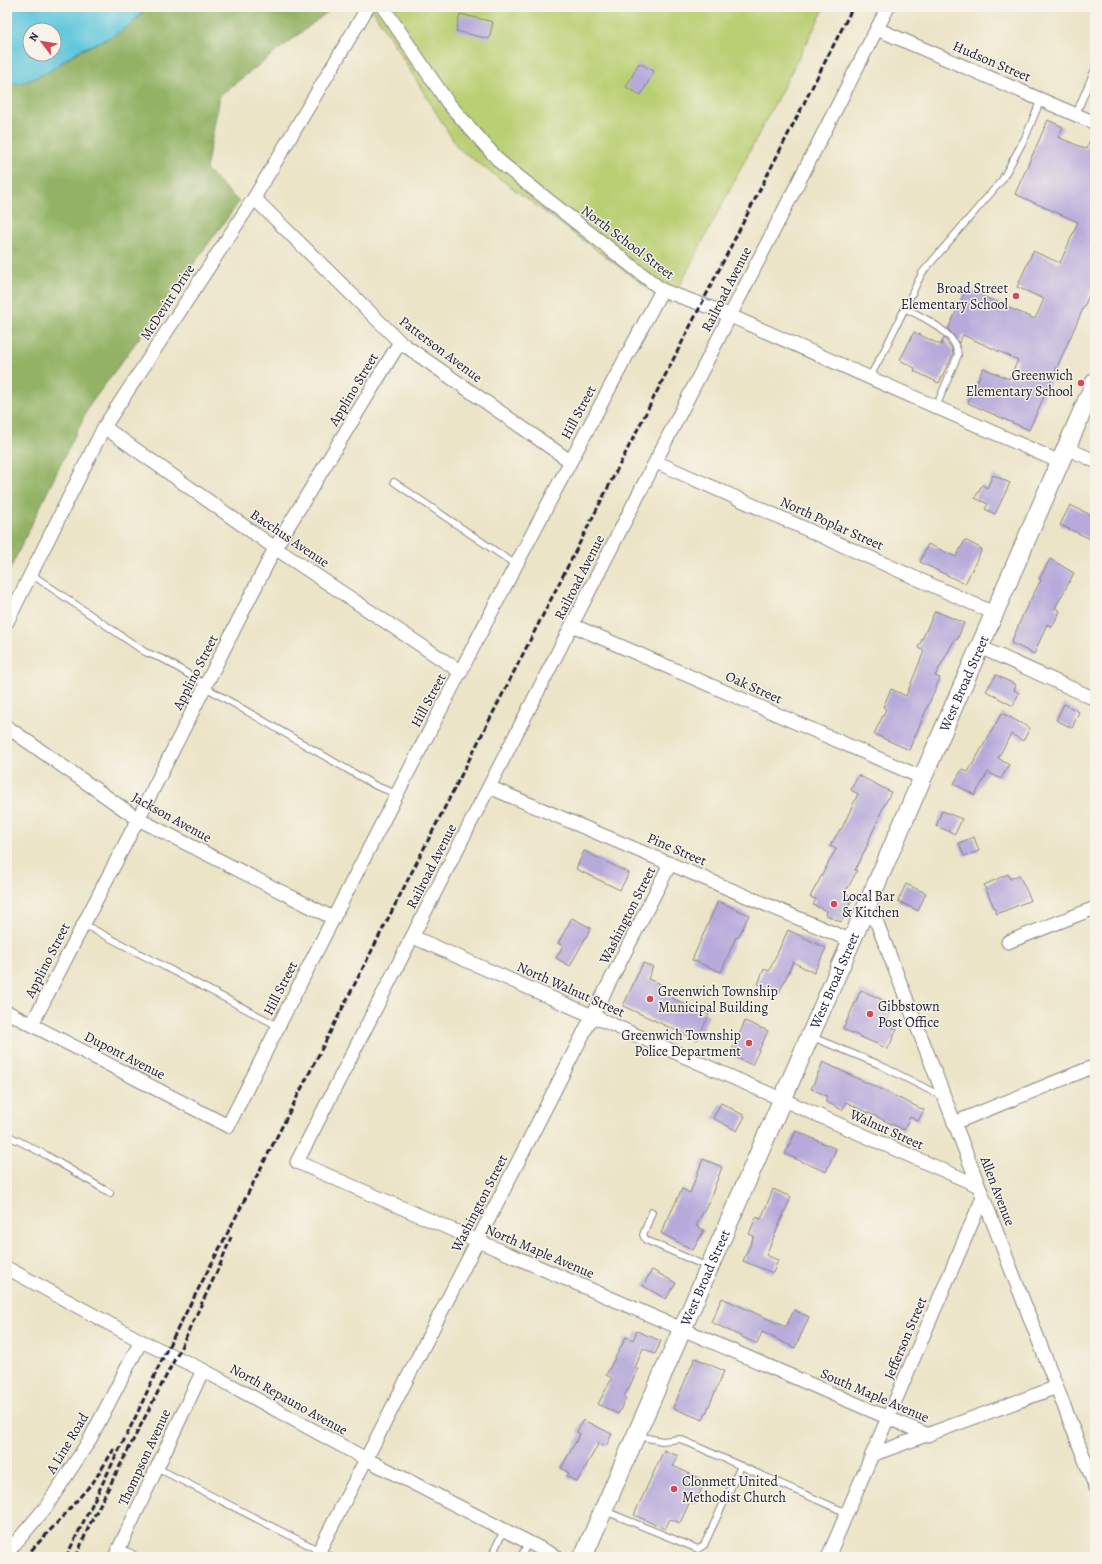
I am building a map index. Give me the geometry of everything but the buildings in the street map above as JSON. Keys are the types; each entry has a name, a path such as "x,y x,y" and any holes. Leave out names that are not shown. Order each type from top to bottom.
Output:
{"main road":[{"name":"West Broad Street","path":"583,1557 1095,382"}],"street":[{"name":"McDevitt Drive","path":"7,622 104,427 254,198 368,7"},
{"name":"North School Street","path":"383,7 448,103 500,162 662,290 730,316 936,407 1063,455 1095,461"},
{"name":"Railroad Avenue","path":"297,1162 888,7"},
{"name":"Hudson Street","path":"877,29 1095,122"},
{"name":"Patterson Avenue","path":"254,198 400,342 570,461"},
{"name":"Hill Street","path":"228,1126 333,918 516,564 662,290"},
{"name":"Applino Street","path":"32,1024 206,686 275,548 400,342"},
{"name":"Bacchus Avenue","path":"104,427 275,548 461,672"},
{"name":"North Poplar Street","path":"656,462 994,613"},
{"name":"Oak Street","path":"572,625 923,778"},
{"path":"980,647 1095,699"},
{"name":"Jackson Avenue","path":"7,727 138,819 333,918"},
{"name":"Pine Street","path":"489,787 852,941"},
{"name":"Washington Street","path":"318,1554 670,864"},
{"path":"1008,942 1095,908"},
{"name":"Allen Avenue","path":"865,910 877,922 1095,1486"},
{"name":"North Walnut Street","path":"413,937 782,1100"},
{"name":"Dupont Avenue","path":"7,1012 228,1126"},
{"path":"954,1123 1095,1066"},
{"name":"Walnut Street","path":"782,1100 981,1192"},
{"name":"North Maple Avenue","path":"297,1162 682,1330"},
{"name":"Jefferson Street","path":"828,1557 888,1418 981,1192"},
{"name":"North Repauno Avenue","path":"7,1268 141,1341 203,1370 366,1459 555,1557"},
{"name":"South Maple Avenue","path":"682,1330 928,1435 1056,1387"},
{"name":"A Line Road","path":"7,1553 46,1507 89,1441 141,1341"},
{"name":"Thompson Avenue","path":"116,1554 203,1370"},
{"path":"872,1455 928,1435"},
{"path":"116,1554 131,1557"}],"lane":[{"path":"1076,114 1095,69"},
{"path":"869,378 884,351 922,273 1002,180 1026,136 1041,99"},
{"path":"904,308 923,317 951,338 958,347 958,355 936,407"},
{"path":"394,482 516,564"},
{"path":"31,574 145,652 165,660 206,686 376,786 397,794"},
{"path":"84,924 278,1026"},
{"path":"810,1036 878,1064 945,1098"},
{"path":"7,1135 46,1155 110,1193"},
{"path":"652,1212 643,1235 646,1240 709,1268"},
{"path":"636,1436 662,1441 680,1439 847,1513"},
{"path":"604,1510 698,1549 704,1545 741,1466"},
{"path":"157,1468 318,1554 332,1557"},
{"path":"492,1557 504,1530"},
{"path":"521,1557 528,1542"}],"green space":[{"path":"146,7 334,7 220,95 206,169 239,202 89,406 7,575 7,85 21,83 51,70 78,52 105,39 139,17"},
{"path":"371,7 825,7 670,304 458,148"}],"water":[{"path":"7,7 146,7 139,16 124,29 78,51 62,62 62,22 22,22 22,62 62,62 53,69 31,80 7,85"}],"railway":[{"path":"66,1557 135,1418 165,1353 241,1207 853,7"},
{"path":"76,1557 89,1526 181,1347 220,1265 231,1237"},
{"path":"25,1557 94,1481 114,1449"}],"place":[{"name":"Broad Street Elementary School","path":"1016,296"},
{"name":"Greenwich Elementary School","path":"1081,383"},
{"name":"Local Bar & Kitchen","path":"834,904"},
{"name":"Greenwich Township Municipal Building","path":"650,999"},
{"name":"Gibbstown Post Office","path":"870,1014"},
{"name":"Greenwich Township Police Department","path":"749,1043"},
{"name":"Clonmett United Methodist Church","path":"674,1489"}]}
